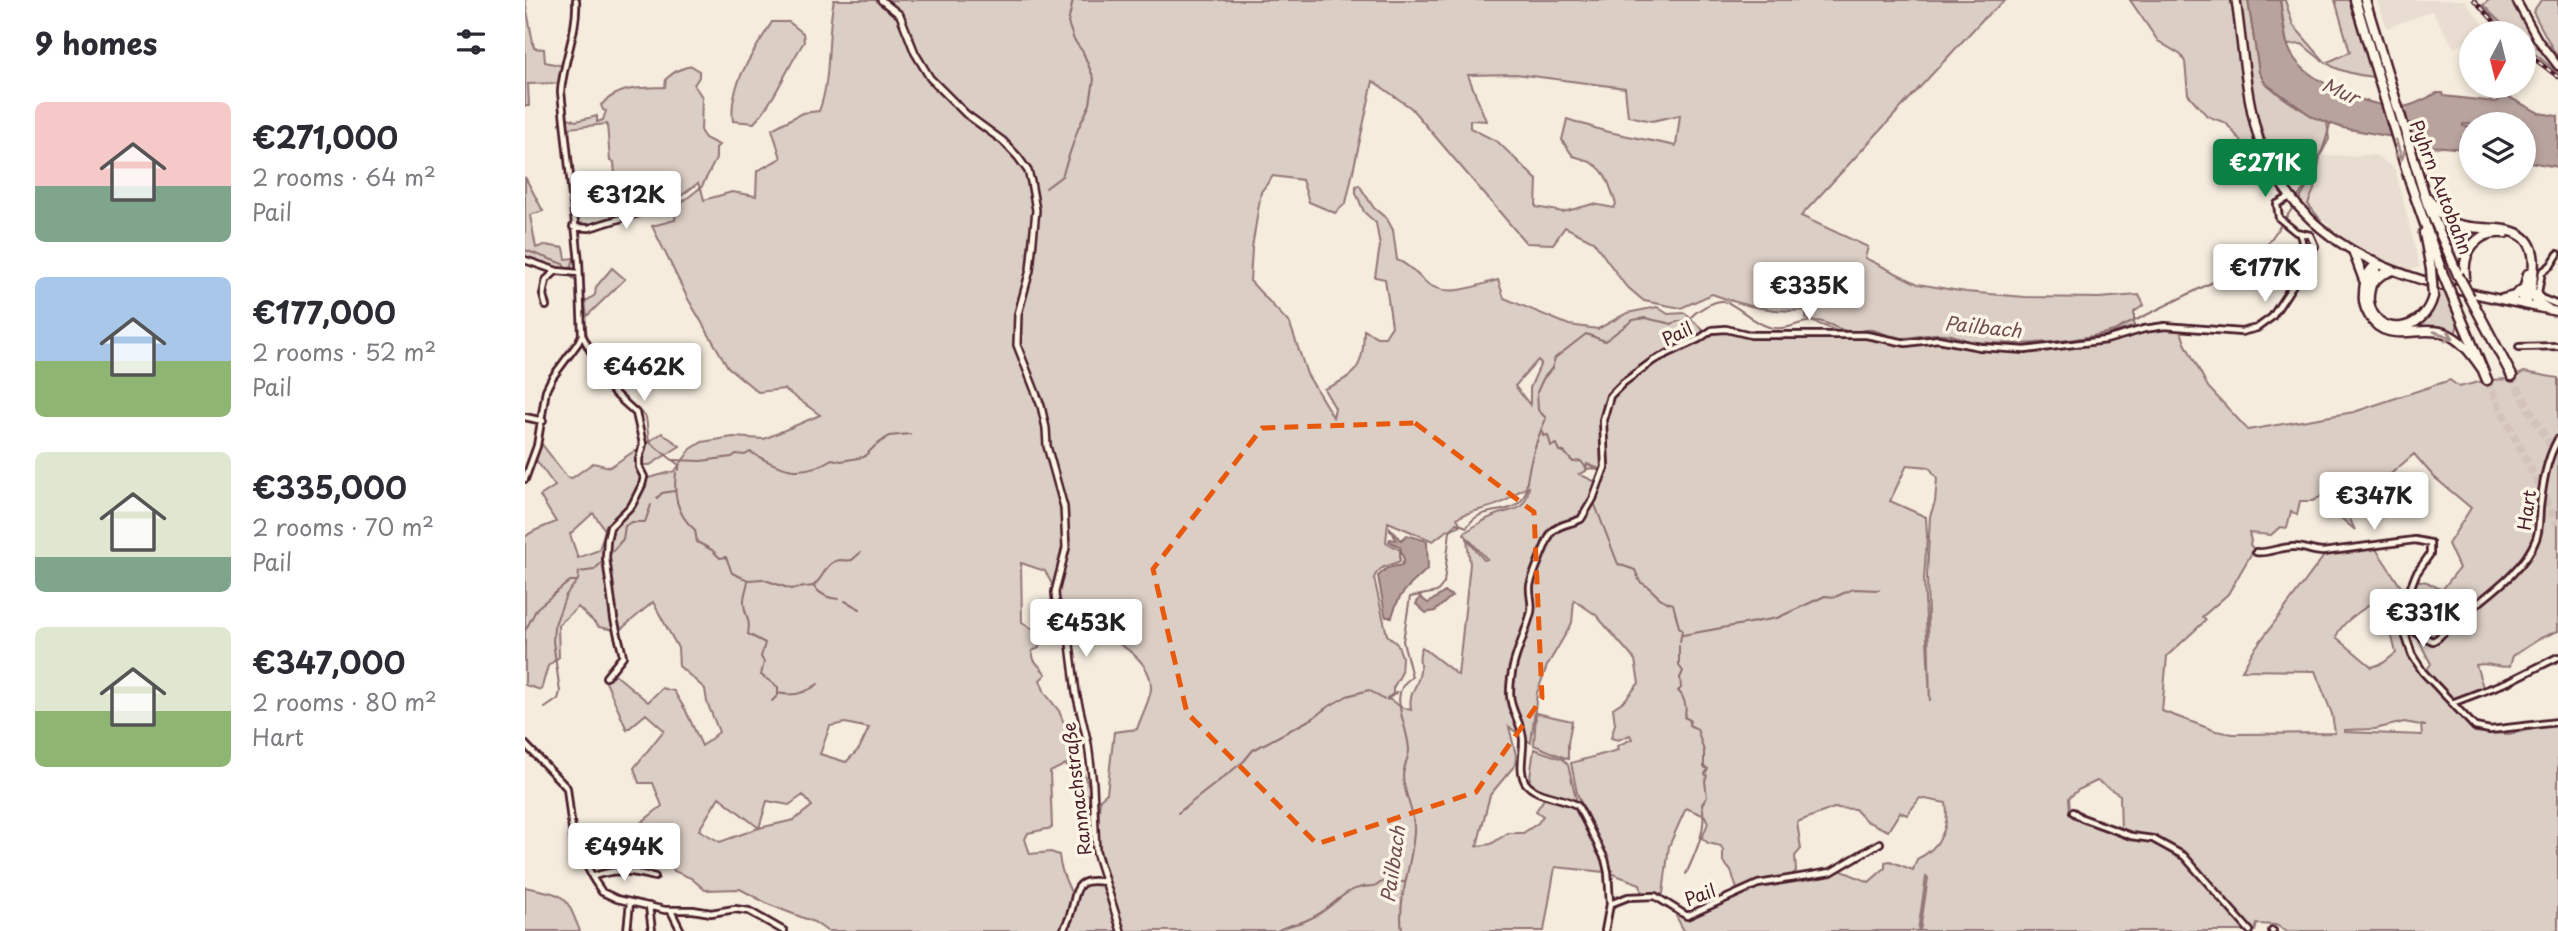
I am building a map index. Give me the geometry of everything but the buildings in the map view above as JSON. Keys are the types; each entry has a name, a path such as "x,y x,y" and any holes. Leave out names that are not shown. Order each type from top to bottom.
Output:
{"highway":[{"name":"Pyhrn Autobahn","path":"2355,0 2410,182 2442,272 2487,380"},
{"name":"Pyhrn Autobahn","path":"2365,0 2422,187 2474,306 2512,376"},
{"path":"2422,187 2441,215 2453,223 2503,228 2521,236 2528,245 2533,260 2528,288 2537,302 2548,309"},
{"path":"2354,254 2369,283 2372,309 2378,319 2392,327 2411,326 2420,320 2431,305 2433,296 2423,219"},
{"path":"2462,276 2466,258 2474,242 2490,233 2504,233 2515,238 2526,252 2528,300 2524,304"},
{"path":"2375,265 2365,305 2376,325 2397,333 2444,333 2460,342 2483,370"},
{"path":"2369,283 2391,271"},
{"path":"2503,299 2528,288"}],"main road":[{"path":"2236,0 2259,139 2269,165 2294,201 2322,231 2354,254 2391,271 2558,312"},
{"path":"2518,1 2538,40 2558,66"}],"street":[{"path":"576,0 576,22 562,76 561,92 580,281 582,335 613,392 636,412 643,444 639,458 642,485 632,505 610,527 607,540 606,558 614,619 623,656 606,677"},
{"name":"Rannachstraße","path":"881,0 900,15 915,52 930,78 966,114 1018,157 1028,171 1031,182 1036,210 1030,270 1018,314 1017,345 1041,406 1047,446 1064,507 1066,548 1055,592 1056,604 1071,645 1076,693 1086,732 1093,784 1094,842 1121,931"},
{"path":"2294,201 2277,204 2279,218 2287,226 2312,238 2315,246 2312,254 2303,246 2300,233"},
{"path":"573,227 589,228 675,202"},
{"name":"Pail","path":"1605,931 1610,904 1608,872 1582,811 1572,802 1538,791 1525,781 1522,774 1523,738 1511,708 1510,694 1516,651 1525,633 1532,605 1531,580 1545,550 1549,534 1559,526 1581,519 1593,499 1605,467 1603,420 1606,404 1614,391 1654,360 1718,329 1751,335 1866,335 1906,343 1946,340 1980,347 2025,350 2106,340 2165,326 2230,332 2249,331 2272,317 2312,254"},
{"path":"2558,254 2542,272 2538,292 2541,298 2558,305"},
{"path":"525,260 557,271 579,273"},
{"path":"546,306 543,295 546,279 557,271"},
{"path":"525,479 543,421 546,390 582,335"},
{"path":"2519,346 2558,346"},
{"path":"525,416 543,421"},
{"name":"Hart","path":"2409,627 2433,641 2470,608 2485,599 2525,561 2537,535 2549,456 2558,439"},
{"path":"2256,552 2265,553 2277,547 2297,547 2323,552 2415,540 2428,541 2430,554 2416,574 2406,600 2405,613 2409,627 2406,637 2412,655 2423,672 2475,727 2490,730 2558,722"},
{"path":"2452,703 2510,681 2558,657"},
{"path":"525,744 568,788 573,838 602,892 630,902 671,911 749,911 784,931"},
{"path":"2073,812 2082,818 2131,836 2154,839 2184,856 2250,931"},
{"name":"Pail","path":"1610,904 1628,897 1655,896 1687,916 1758,884 1831,872 1879,843"},
{"path":"592,877 620,870 655,877"},
{"path":"1063,931 1078,887 1087,881 1105,882"},
{"path":"627,931 630,902"},
{"path":"649,906 652,931"},
{"path":"671,911 681,931"}],"highlighted area":[{"path":"1415,423 1534,512 1542,698 1476,792 1317,844 1187,713 1153,569 1262,428"}],"shaded area":[{"path":"525,0 534,48 544,49 545,62 564,66 561,83 528,84 529,106 525,106"},
{"path":"834,0 2006,0 1983,19 1801,216 1868,247 1865,258 1918,284 1966,292 2025,297 2098,298 2139,295 2144,305 2134,312 2134,326 2081,341 2006,347 1944,338 1930,340 2025,350 2106,340 2144,329 2179,325 2185,343 2208,387 2248,430 2354,412 2450,380 2459,387 2487,380 2510,379 2524,372 2558,378 2558,631 2541,638 2513,656 2510,666 2476,665 2483,687 2454,699 2425,672 2431,664 2415,633 2410,635 2410,643 2407,646 2420,670 2469,725 2477,728 2475,732 2509,734 2558,724 2558,931 2286,931 2276,925 2257,924 2255,931 1920,931 1926,877 1918,931 1684,931 1676,916 1685,919 1762,885 1823,877 1840,870 1869,882 1885,868 1885,862 1890,861 1913,870 1917,859 1925,855 1941,836 1946,820 1946,803 1920,798 1907,815 1900,812 1888,831 1866,821 1855,809 1834,808 1797,822 1801,849 1795,856 1796,871 1788,879 1761,881 1738,892 1731,871 1723,862 1721,846 1708,843 1702,838 1708,823 1705,816 1686,808 1669,846 1663,894 1642,895 1640,884 1610,873 1577,793 1571,763 1618,750 1617,746 1632,739 1630,735 1618,740 1611,738 1615,724 1613,708 1625,700 1639,683 1635,660 1596,615 1574,600 1572,623 1547,666 1537,693 1531,743 1509,727 1516,755 1515,765 1490,795 1477,846 1491,844 1508,833 1523,833 1538,823 1543,816 1536,811 1546,796 1577,808 1602,859 1605,872 1555,867 1544,931 827,931 814,922 770,905 740,889 705,890 691,878 674,871 660,845 638,825 662,806 653,783 639,783 634,768 664,730 646,714 627,730 606,682 611,671 648,702 662,688 674,691 702,746 719,732 707,702 705,689 679,666 678,648 653,602 619,631 599,627 578,607 558,625 559,657 548,666 541,690 525,685 525,537 556,522 540,496 555,486 536,460 541,443 567,477 572,478 593,463 610,467 662,433 680,446 650,465 638,465 645,479 675,471 691,449 702,442 733,437 764,439 820,415 784,389 758,392 728,367 688,299 652,226 675,220 676,207 700,188 698,183 677,199 611,219 610,179 615,177 614,162 610,161 607,124 568,128 566,117 576,121 597,116 597,122 603,120 606,111 601,105 615,94 631,89 665,87 669,76 692,66 699,71 694,85 702,97 701,132 705,138 719,145 716,148 716,159 701,188 704,200 732,192 756,196 757,171 781,158 772,129 802,113 819,111 826,85","holes":["1516,74 1625,88 1628,116 1652,121 1680,115 1676,146 1604,131 1567,119 1562,140 1573,156 1592,163 1603,172 1616,204 1614,208 1593,204 1563,212 1536,207 1537,180 1498,142 1470,128 1470,120 1486,121 1468,75","1373,81 1411,108 1526,243 1553,244 1565,227 1593,241 1625,285 1644,301 1681,308 1712,294 1758,308 1806,310 1806,319 1842,333 1868,332 1903,340 1926,340 1906,343 1866,335 1751,335 1718,329 1708,332 1698,340 1703,330 1685,313 1668,314 1657,307 1627,313 1598,329 1569,325 1504,298 1498,280 1453,290 1428,284 1397,260 1393,230 1359,185 1356,186 1356,193 1364,212 1376,223 1380,246 1375,277 1385,279 1392,326 1385,337 1377,337 1364,330 1357,368 1345,379 1324,389 1335,408 1333,417 1307,374 1290,324 1250,281 1261,192 1273,176 1302,180 1309,202 1335,213 1346,203","1538,360 1541,363 1530,388 1530,405 1515,386","1603,423 1606,457 1601,481 1585,515 1574,522 1584,514 1598,483 1579,474 1586,471 1587,464 1602,470","2414,454 2434,477 2471,508 2448,544 2459,568 2442,590 2427,582 2415,580 2407,605 2400,609 2399,621 2390,629 2396,653 2383,663 2372,667 2336,637 2354,615 2401,587 2374,546 2328,552 2253,651 2242,670 2315,671 2332,714 2335,733 2233,734 2216,731 2162,711 2167,656 2206,620 2202,617 2228,594 2254,549 2250,545 2249,533 2271,535 2280,527 2287,528 2291,511 2297,515 2300,501 2313,501 2323,495 2329,511 2355,530 2348,515 2350,509","1907,465 1929,467 1937,478 1935,502 1930,516 1927,576 1930,701 1924,579 1926,517 1890,501","1529,487 1520,507 1498,514 1464,534 1487,559 1484,560 1467,539 1470,564 1458,675 1422,647 1419,677 1411,698 1411,710 1403,708 1387,698 1393,694 1393,688 1401,674 1402,657 1398,645 1387,635 1374,578 1382,568 1400,561 1400,550 1386,542 1388,522 1433,541 1446,531 1461,525 1457,518 1499,504","593,513 605,530 599,550 578,558 570,534","1021,563 1045,571 1072,622 1109,638 1134,654 1143,664 1151,688 1137,729 1114,732 1107,793 1100,799 1097,837 1109,884 1088,884 1074,899 1059,855 1051,852 1030,854 1025,839 1028,833 1052,828 1050,772 1066,764 1080,800 1080,829 1090,835 1089,787 1059,711 1045,693 1040,680 1046,674 1034,660 1032,651 1039,648 1040,634 1022,622","2404,722 2426,726 2421,726 2422,735 2344,730 2375,729","845,723 869,728 859,749 846,762 820,754 830,726","2097,781 2120,795 2121,833 2082,819 2070,811 2069,798 2078,790","803,795 812,806 794,820 759,828 767,801 789,805","719,797 759,828 720,842 699,830"]},
{"path":"2130,0 2231,0 2257,160 2226,123 2207,116 2188,94 2185,62 2181,55 2158,41"},
{"path":"2238,0 2248,0 2259,72 2264,80 2289,102 2327,122 2329,139 2320,156 2315,187 2308,204 2320,219 2306,211 2298,197 2308,182 2311,167 2288,164 2287,161 2273,161 2259,122 2250,82"},
{"name":"Mur","path":"2248,0 2280,0 2290,52 2302,67 2328,85 2359,99 2402,107 2437,93 2496,102 2511,98 2539,113 2558,116 2558,167 2536,163 2536,112 2459,112 2459,148 2425,147 2420,142 2343,128 2313,117 2265,83 2259,72"},
{"path":"2280,0 2285,0 2293,25 2325,62 2302,44 2287,45"},
{"path":"2335,0 2349,0 2373,77 2342,71 2326,63 2350,52"},
{"path":"2377,0 2464,0 2481,21 2459,21 2459,45 2454,48 2432,11 2387,28"},
{"path":"2489,0 2513,0 2527,21 2499,21 2483,5"},
{"path":"2541,0 2558,0 2558,59 2533,12"},
{"path":"772,22 789,22 803,33 804,42 769,104 754,123 733,121 734,95 738,82"},
{"path":"2536,34 2558,66 2558,73 2536,55"},
{"path":"2375,155 2395,169 2420,267 2408,270 2379,260 2351,245 2308,206 2315,187 2320,156"},
{"path":"525,177 543,211 530,215 536,248 544,245 564,248 566,259 574,258 571,268 559,270 525,258"},
{"path":"2437,215 2460,227 2506,231 2485,233 2476,240 2468,250 2463,276"},
{"path":"612,268 625,279 587,316 585,302 595,295 596,287"},
{"path":"2437,289 2445,290 2458,323 2455,336 2411,331 2378,323 2374,318 2400,328 2415,328 2429,314"},
{"path":"1390,528 1401,540 1407,535 1427,541 1428,568 1402,594 1392,617 1386,617 1378,576 1387,568 1402,565 1404,560 1400,547 1389,541 1396,540"},
{"path":"1445,592 1452,596 1435,611 1426,613 1416,604 1420,597 1428,603"},
{"path":"1536,713 1572,721 1568,759 1534,745"},
{"path":"1534,749 1563,759 1568,765 1577,802 1540,791 1529,784"},
{"path":"525,887 562,897 580,931 525,931"}],"waterway":[{"path":"1046,188 1062,176 1078,129 1090,104 1094,79 1068,23 1073,0"},
{"name":"Pailbach","path":"2298,201 2317,164 2330,123"},
{"path":"525,197 525,206"},
{"name":"Pailbach","path":"1402,931 1403,893 1414,830 1403,777 1409,751 1399,701 1404,684 1412,677 1403,641 1410,597 1437,592 1444,583 1450,531 1456,523 1467,527 1479,516 1508,509 1524,497 1532,457 1546,418 1538,410 1537,392 1555,358 1586,334 1605,341 1633,320 1645,318 1672,324 1689,321 1703,308 1723,301 1763,325 1776,328 1816,321 1851,332 1872,330 1899,338 1940,334 1953,335 1972,342 2011,344 2063,341 2097,335 2114,331 2221,278 2253,259 2264,249 2294,206"},
{"path":"525,250 563,264 566,269"},
{"path":"569,274 577,282"},
{"path":"581,286 587,337 602,368"},
{"path":"627,401 646,417 649,442 679,465 679,470"},
{"path":"1542,430 1543,436 1548,435 1551,446 1556,444 1559,451 1564,452 1573,462 1581,461 1587,469 1600,471"},
{"path":"674,460 701,461 750,452 781,467 810,469 832,459 841,461 864,457 889,436 910,434"},
{"path":"676,473 675,489 680,511 695,530 697,542 720,558 726,557 732,573 748,580 744,601 749,624 748,634 765,643 761,657 764,662 761,675 778,687 778,695 772,701"},
{"path":"1604,474 1606,475 1595,505 1618,564 1635,570 1640,582 1663,600 1673,604 1682,630 1680,642"},
{"path":"657,498 662,493 674,491"},
{"path":"610,554 623,539 625,526 631,522 645,522 651,505"},
{"path":"814,585 835,561 852,560 860,553"},
{"path":"545,708 558,699 560,692 553,641 554,627 566,595 578,580 579,572 594,570 602,562"},
{"path":"749,580 762,579 791,589 813,586 825,596 839,599"},
{"path":"525,631 537,608 570,581 577,581"},
{"path":"1683,635 1777,618 1825,596 1835,597 1853,589 1879,590"},
{"path":"845,601 860,609"},
{"path":"1679,646 1679,666 1683,671 1680,678 1681,688 1678,691 1685,703 1684,717 1690,720 1689,725 1697,729 1704,751 1704,767 1708,769 1705,774 1707,797 1702,804 1702,831 1686,874"},
{"path":"778,693 799,693 818,684"},
{"path":"1178,813 1244,761 1253,750 1313,718 1347,696 1369,690 1384,700"},
{"path":"1387,700 1397,692"},
{"path":"1277,931 1317,915 1353,890 1385,881 1404,882"}],"tunnel":[{"path":"2512,376 2558,457"},
{"path":"2487,380 2558,525"}],"railway":[{"path":"2474,0 2494,21"},
{"path":"2536,60 2558,77"}]}
